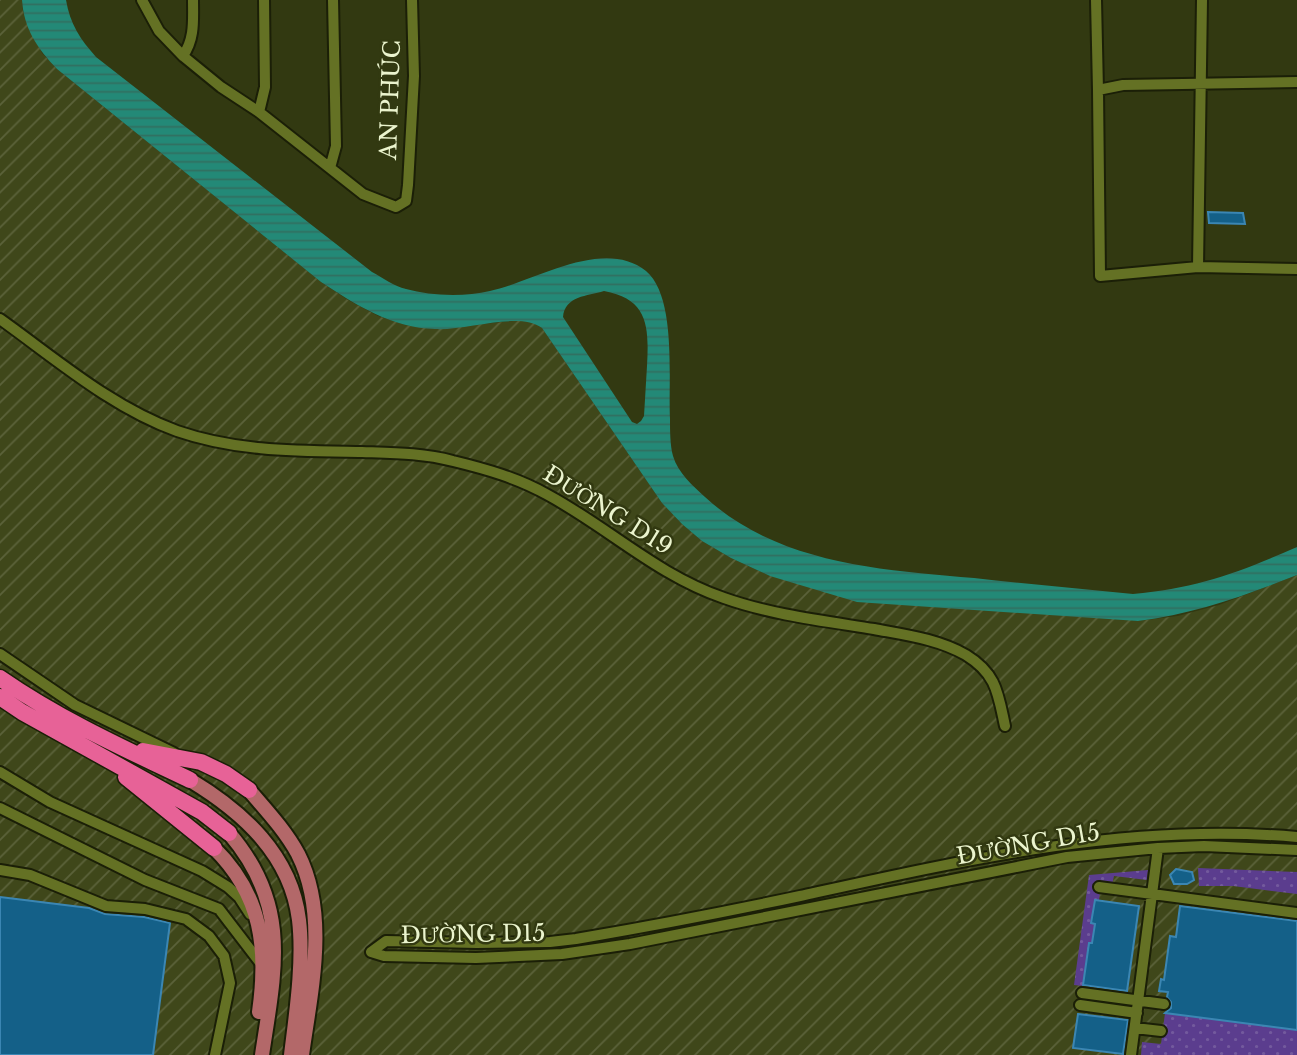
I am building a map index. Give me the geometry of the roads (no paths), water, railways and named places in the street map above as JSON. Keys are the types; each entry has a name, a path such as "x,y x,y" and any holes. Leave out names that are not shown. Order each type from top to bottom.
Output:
{"highway":[{"path":"0,678 25,705 109,760 202,812 229,834"},
{"path":"0,697 25,705 190,780"},
{"path":"113,744 201,762 249,790"},
{"path":"109,760 134,785 214,848"}],"main road":[{"path":"190,780 217,796 245,818 266,842 287,875 299,920 300,940 297,1000 290,1055"},
{"path":"249,790 286,834 298,855 310,887 316,956 302,1055"},
{"path":"229,834 248,855 261,879 272,916 276,955 262,1055"},
{"path":"214,848 241,882 253,906 261,932 260,1005 254,1055"}],"street":[{"path":"142,0 159,31 183,56 330,169 336,146 333,0"},
{"path":"183,56 193,35 193,0"},
{"path":"259,112 265,87 264,0"},
{"name":"AN PHÚC","path":"330,169 363,194 396,207 406,201 414,76 412,0"},
{"path":"1096,0 1100,276 1198,267 1297,269"},
{"path":"1198,267 1202,0"},
{"path":"1098,90 1123,85 1297,82"},
{"name":"ĐƯỜNG D19","path":"0,319 112,400 176,430 211,441 245,447 414,454 491,470 551,496 657,568 691,585 725,598 786,614 923,638 947,645 969,657 985,670 996,684 1005,726"},
{"path":"0,654 75,705 182,758"},
{"path":"0,772 50,802 202,871 239,897 261,932"},
{"path":"0,808 145,880 219,909 262,965"},
{"name":"ĐƯỜNG D15","path":"1297,837 1189,833 1083,841 993,856 741,909 576,939 477,943 386,941 371,952 384,956 476,957 562,954 630,944 1067,856 1204,846 1297,850"},
{"path":"1131,1055 1158,848"},
{"path":"0,870 30,875 106,906 145,909 187,919 209,936 224,956 230,983 215,1055"},
{"path":"1099,887 1297,912"},
{"path":"1082,993 1138,1007"},
{"path":"1080,1005 1138,1007 1164,1004"},
{"path":"1135,1028 1161,1031"}],"water":[{"path":"22,0 66,0 76,31 96,57 372,272 397,286 437,294 480,293 569,264 610,258 629,262 646,271 656,283 667,319 670,438 675,462 686,479 705,497 734,519 765,537 832,560 868,567 1133,594 1177,588 1217,578 1297,547 1297,575 1219,603 1138,621 857,602 770,576 702,541 662,503 542,328 532,323 506,321 447,329 419,328 389,320 348,299 321,282 57,69 33,38","holes":["604,291 619,295 638,308 646,328 648,352 644,416 637,424 632,422 563,317 568,305 578,298"]}]}
